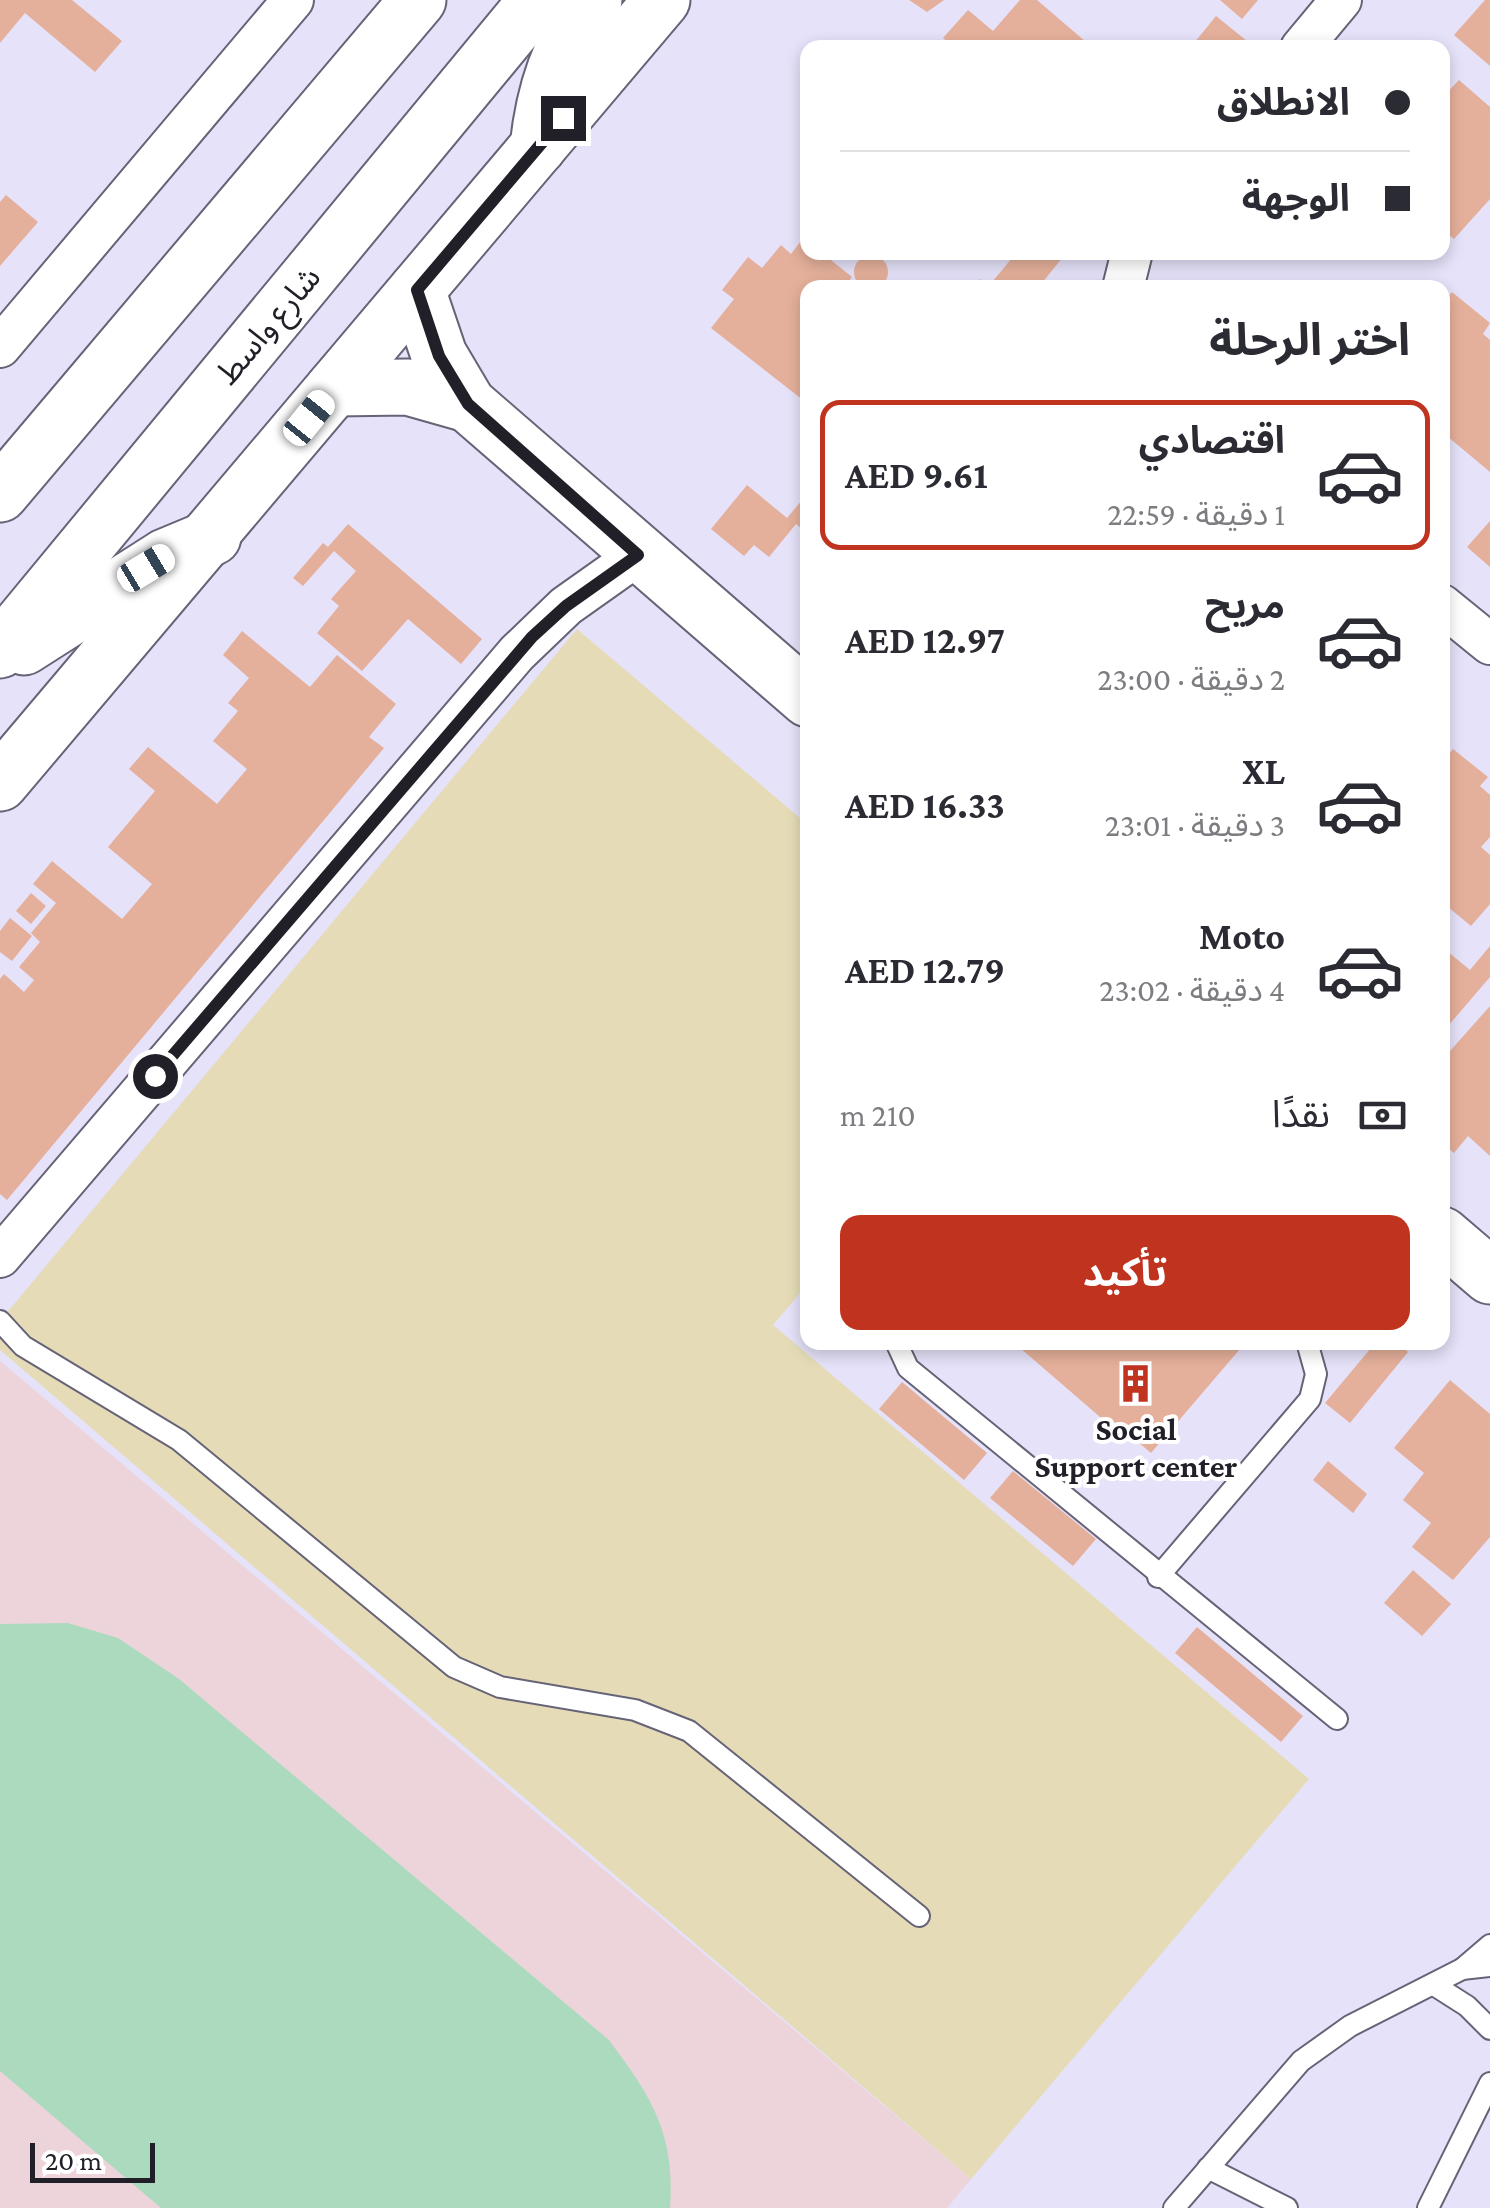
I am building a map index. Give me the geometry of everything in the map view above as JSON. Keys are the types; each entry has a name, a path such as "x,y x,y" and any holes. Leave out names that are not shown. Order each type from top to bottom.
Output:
{"main road":[{"path":"0,494 418,0"},
{"name":"شارع واسط","path":"0,650 537,0"},
{"path":"538,147 542,102 555,65 570,32 594,0"},
{"path":"0,783 212,537 662,0"},
{"path":"417,290 439,356 468,404 800,692"},
{"path":"334,388 408,386 468,404"},
{"path":"0,662 165,557 212,537"},
{"path":"1450,1243 1490,1276"}],"street":[{"path":"0,347 294,0"},
{"path":"1308,40 1341,0"},
{"path":"0,1257 525,645 566,606 638,555"},
{"path":"1450,611 1490,644"}],"lane":[{"path":"0,1320 23,1346 179,1440 454,1667 500,1688 634,1710 689,1731 918,1916"},
{"path":"900,1350 908,1368 1337,1719"},
{"path":"1158,1576 1310,1399 1316,1374 1309,1350"},
{"path":"1174,2208 1302,2061 1350,2026 1462,1969 1490,1945"},
{"path":"1462,1969 1490,1966"},
{"path":"1434,1985 1467,2006 1490,2029"},
{"path":"1428,2208 1490,2083"},
{"path":"1208,2168 1287,2208"}],"shaded area":[{"path":"0,1361 971,2179 947,2208 0,2208"}],"green space":[{"path":"68,1623 118,1638 179,1679 609,2040 658,2118 669,2158 670,2208 161,2208 0,2071 0,1624"}],"sand":[{"path":"577,629 800,818 800,1293 773,1325 1309,1779 971,2179 0,1350 0,1321"}],"building":[{"path":"0,0 72,0 122,41 95,72 25,13 0,43"},
{"path":"909,0 944,0 927,12"},
{"path":"1020,0 1037,0 1084,40 943,38 968,10 993,31"},
{"path":"1220,0 1258,0 1242,19"},
{"path":"1485,0 1490,0 1490,66 1454,35"},
{"path":"1216,16 1246,40 1196,40"},
{"path":"1459,80 1490,107 1490,199 1454,239 1450,236 1450,90"},
{"path":"6,195 38,222 0,266 0,202"},
{"path":"800,242 800,260 831,260 852,277 800,280 800,398 711,328 734,299 722,290 748,257 762,268 781,245 791,254"},
{"path":"859,260 883,260 887,266 886,280 855,278"},
{"path":"1010,260 1061,260 1044,280 994,280"},
{"path":"1450,294 1490,323 1483,334 1490,340 1490,472 1450,439"},
{"path":"747,485 787,518 800,503 800,527 796,524 769,557 754,545 744,556 711,529"},
{"path":"1490,521 1490,567 1467,547"},
{"path":"348,524 482,639 461,664 408,619 362,671 317,633 339,606 331,599 356,571 334,551 303,586 293,578 323,543 328,547"},
{"path":"242,631 310,687 337,655 396,704 369,737 384,748 7,1200 0,1194 0,979 4,974 24,992 34,980 19,967 40,942 31,933 56,903 33,884 52,861 122,919 152,884 108,847 155,791 129,769 148,747 217,804 247,769 213,741 238,711 228,703 249,678 223,655"},
{"path":"1453,749 1488,777 1480,786 1490,795 1490,837 1481,847 1490,855 1490,904 1471,926 1450,909"},
{"path":"31,893 46,906 31,924 16,911"},
{"path":"10,918 32,936 12,961 0,952 0,931"},
{"path":"1490,946 1490,977 1450,1024 1450,954 1470,970"},
{"path":"1490,1006 1490,1156 1468,1136 1454,1153 1450,1150 1450,1051"},
{"name":"Social Support center","path":"1022,1350 1239,1350 1151,1453 1111,1419 1107,1423"},
{"path":"1369,1350 1408,1352 1350,1423 1325,1403"},
{"path":"1450,1380 1490,1414 1490,1537 1453,1580 1412,1547 1431,1523 1403,1500 1424,1473 1394,1448"},
{"path":"902,1382 987,1453 964,1480 879,1409"},
{"path":"1328,1461 1367,1494 1353,1513 1313,1480"},
{"path":"1013,1471 1096,1539 1073,1566 990,1498"},
{"path":"1413,1570 1451,1604 1422,1636 1384,1603"},
{"path":"1197,1627 1303,1716 1281,1742 1175,1653"}],"place":[{"name":"Social Support center","path":"1136,1384"}],"route":[{"path":"155,1076 532,637 566,606 638,555 468,404 439,356 417,290 563,118"}]}
